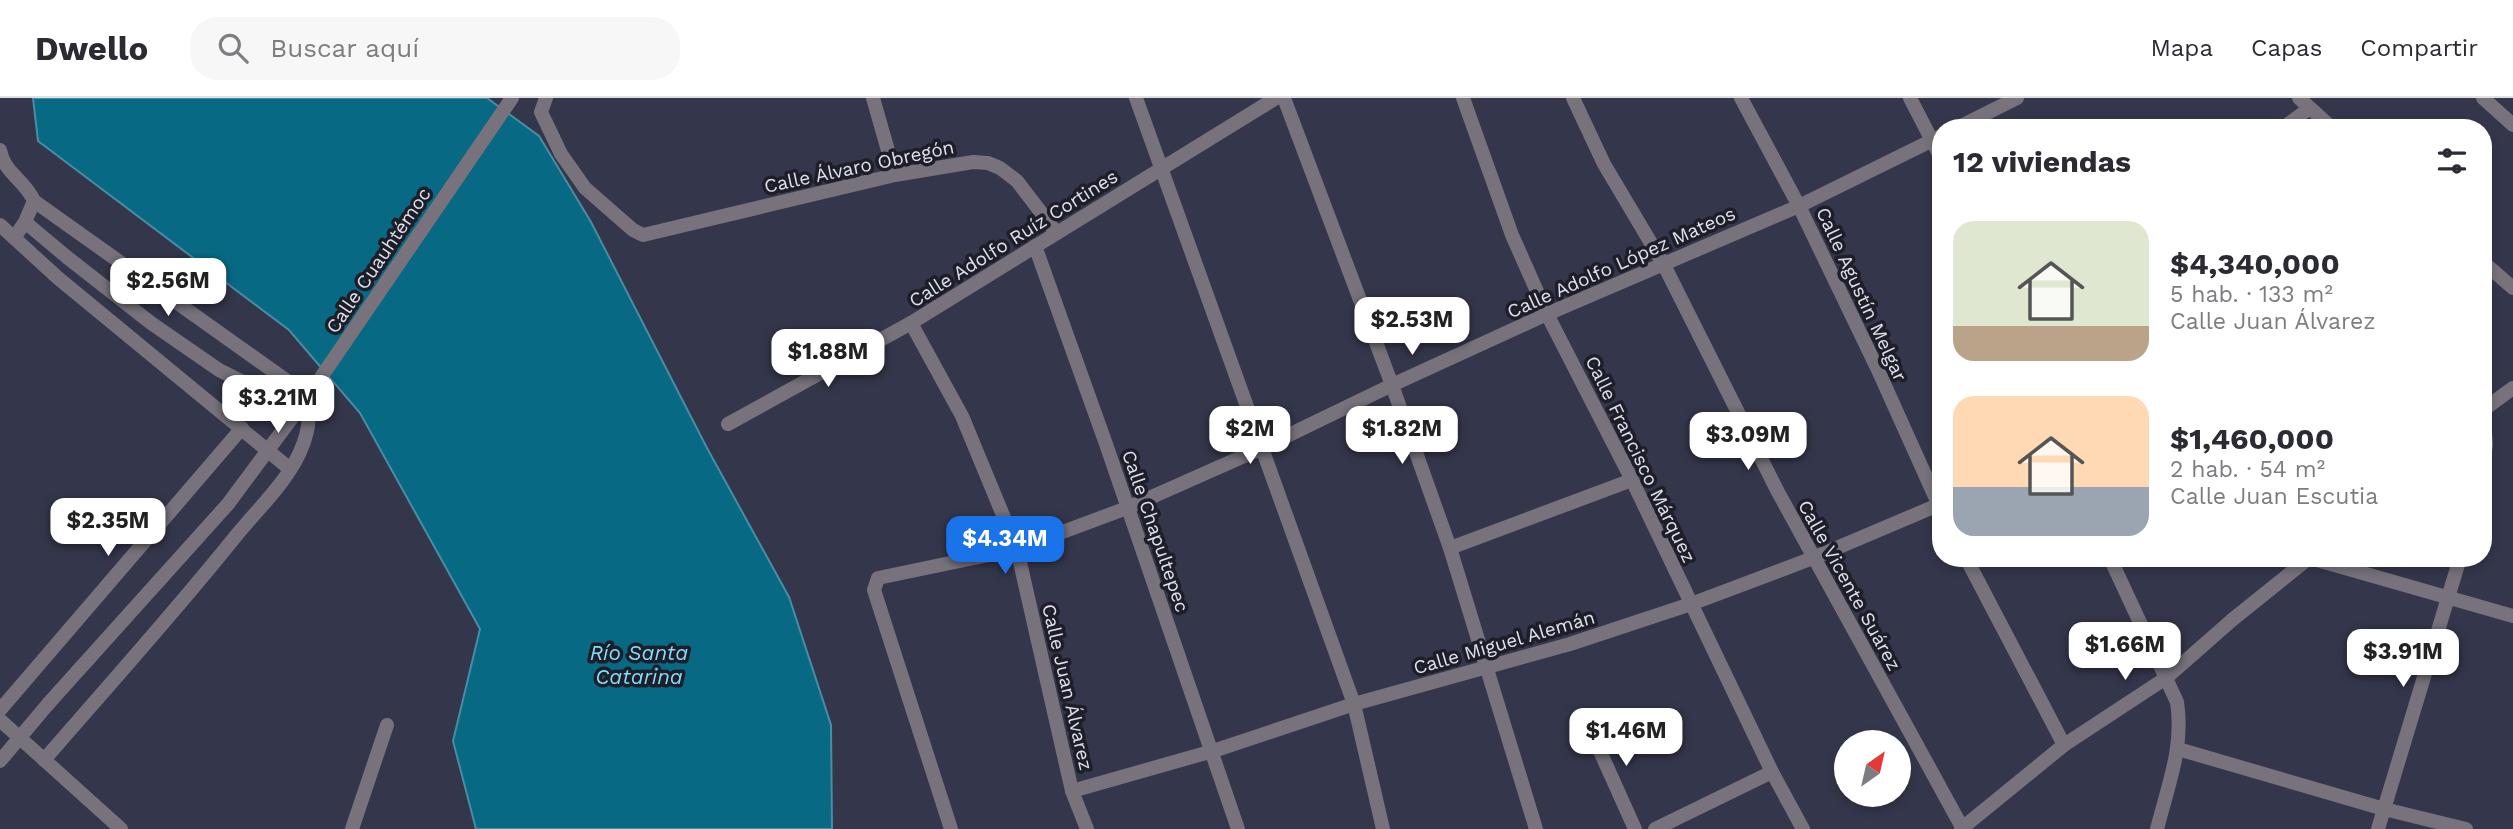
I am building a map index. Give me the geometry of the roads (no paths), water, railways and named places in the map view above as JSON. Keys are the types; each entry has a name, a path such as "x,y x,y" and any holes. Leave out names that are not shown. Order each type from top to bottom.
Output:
{"street":[{"name":"Calle Cuauhtémoc","path":"0,761 228,504 311,392 512,98"},
{"path":"873,98 895,175"},
{"path":"1136,98 1354,704 1383,829"},
{"name":"Calle Adolfo Ruíz Cortines","path":"728,424 911,323 1276,98"},
{"path":"1284,98 1450,548 1536,829"},
{"name":"Calle Francisco Márquez","path":"1463,98 1512,235 1547,314 1632,480 1772,772 1803,829"},
{"name":"Calle Vicente Suárez","path":"1573,98 1604,164 1664,265 1813,558 1962,829"},
{"name":"Calle Agustín Melgar","path":"1741,98 1799,206 1878,370 1932,492"},
{"path":"1910,98 1932,132"},
{"path":"1975,119 2017,98"},
{"path":"2483,98 2513,125"},
{"name":"Calle Álvaro Obregón","path":"541,101 548,128 584,188 633,230 643,234 895,175 973,162 988,163 1017,180 1056,232"},
{"path":"2291,119 2304,103 2322,119"},
{"name":"Calle Adolfo López Mateos","path":"951,829 874,590 873,585 882,576 1017,550 1127,508 1262,448 1547,314 1799,206 1932,140"},
{"path":"1,159 30,191 34,201 297,388 308,403 309,424 300,451 290,469 214,563 44,760"},
{"path":"14,238 34,201"},
{"path":"25,222 151,323 219,370 261,387 311,392"},
{"path":"0,225 142,348 290,469"},
{"name":"Calle Chapultepec","path":"1035,246 1238,829"},
{"path":"2492,270 2513,288"},
{"name":"Calle Juan Álvarez","path":"911,323 962,416 1017,550 1072,791 1087,829"},
{"path":"2492,403 2513,388"},
{"path":"0,710 242,428"},
{"path":"1450,548 1632,480"},
{"name":"Calle Miguel Alemán","path":"1072,791 1213,751 1354,704 1488,668 1691,604 1932,511"},
{"path":"1971,567 2064,745"},
{"path":"2114,567 2177,702 2180,725 2178,749 2157,829"},
{"path":"1962,829 2064,745 2166,678 2298,567"},
{"path":"2340,567 2513,616"},
{"path":"2378,829 2458,567"},
{"path":"0,720 121,829"},
{"path":"1586,720 1635,829"},
{"path":"352,829 387,725"},
{"path":"2178,749 2466,829"},
{"path":"1654,829 1772,772"}],"water":[{"name":"Río Santa Catarina","path":"33,98 487,98 539,136 591,222 707,448 789,597 831,725 832,829 476,829 453,741 480,629 360,413 289,330 38,141"}]}
